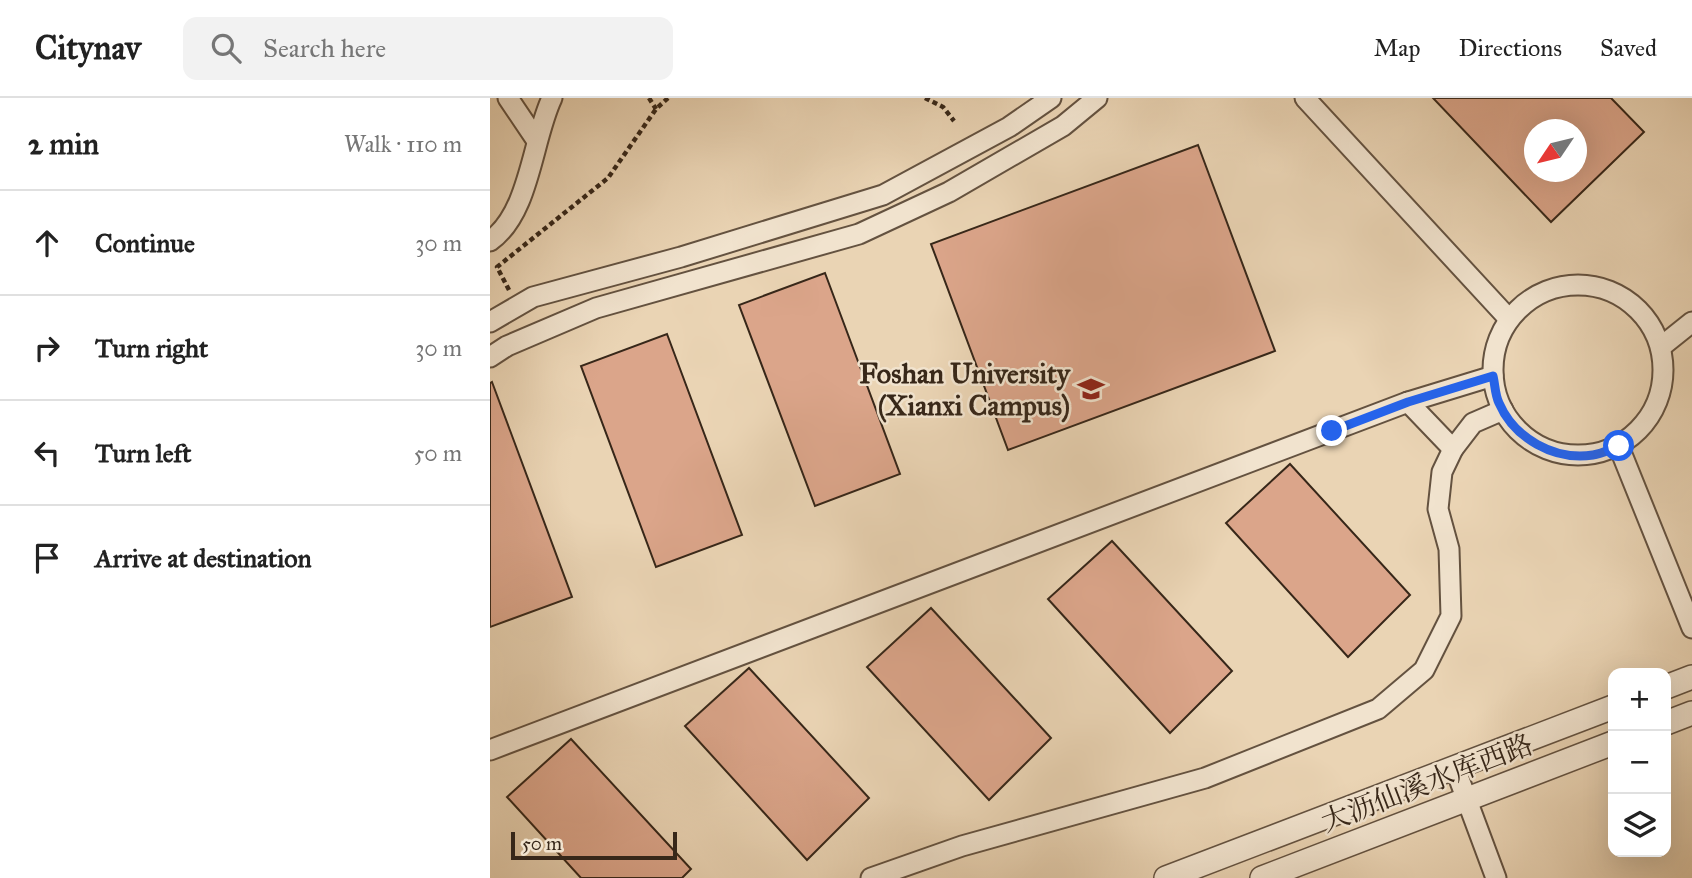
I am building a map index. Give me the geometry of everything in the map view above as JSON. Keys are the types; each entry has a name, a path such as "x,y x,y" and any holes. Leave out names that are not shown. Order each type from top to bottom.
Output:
{"street":[{"path":"508,98 537,141"},
{"path":"490,241 501,233 516,205 530,169 541,123 552,98"},
{"path":"490,322 533,298 681,257 884,195 1009,127 1051,98"},
{"path":"490,357 507,346 596,308 859,234 949,192 1063,125 1097,98"},
{"path":"1305,98 1509,319"},
{"path":"1585,284 1612,291 1636,306 1653,327 1662,346 1664,381 1657,407 1641,430 1619,446 1593,455 1564,455 1536,445 1514,427 1498,402 1493,376 1496,345 1509,319 1530,299 1556,287 1585,284"},
{"path":"1662,346 1692,322"},
{"path":"490,750 1408,402 1493,376"},
{"path":"1408,402 1453,449"},
{"path":"871,878 962,846 1205,778 1378,709 1424,670 1451,616 1449,549 1438,509 1442,472 1453,449 1473,423 1503,410"},
{"path":"1619,446 1692,628"},
{"path":"1671,685 1692,677"},
{"path":"1166,878 1608,709"},
{"path":"1671,721 1692,713"},
{"name":"大沥仙溪水库西路","path":"1262,878 1608,745"},
{"path":"1455,768 1496,878"}],"path":[{"path":"649,98 656,109"},
{"path":"510,292 496,267 608,178 656,109 668,98"},
{"path":"925,98 943,107 954,121"}],"building":[{"path":"1433,98 1611,98 1644,132 1551,222"},
{"path":"1198,145 1275,351 1008,450 931,244"},
{"path":"825,273 900,474 815,506 739,305"},
{"path":"667,334 742,535 656,567 581,366"},
{"path":"492,382 572,597 490,627 490,383"},
{"path":"1290,464 1410,595 1348,657 1226,523"},
{"path":"1112,541 1232,671 1170,733 1048,599"},
{"path":"931,608 1051,738 989,800 867,667"},
{"path":"749,668 869,798 807,860 685,726"},
{"path":"571,739 691,869 682,878 581,878 507,797"}],"place":[{"name":"Foshan University (Xianxi Campus)","path":"1091,389"}],"route":[{"path":"1332,431 1408,402 1493,376 1498,402 1514,427 1536,445 1564,455 1593,455 1619,446"}]}
